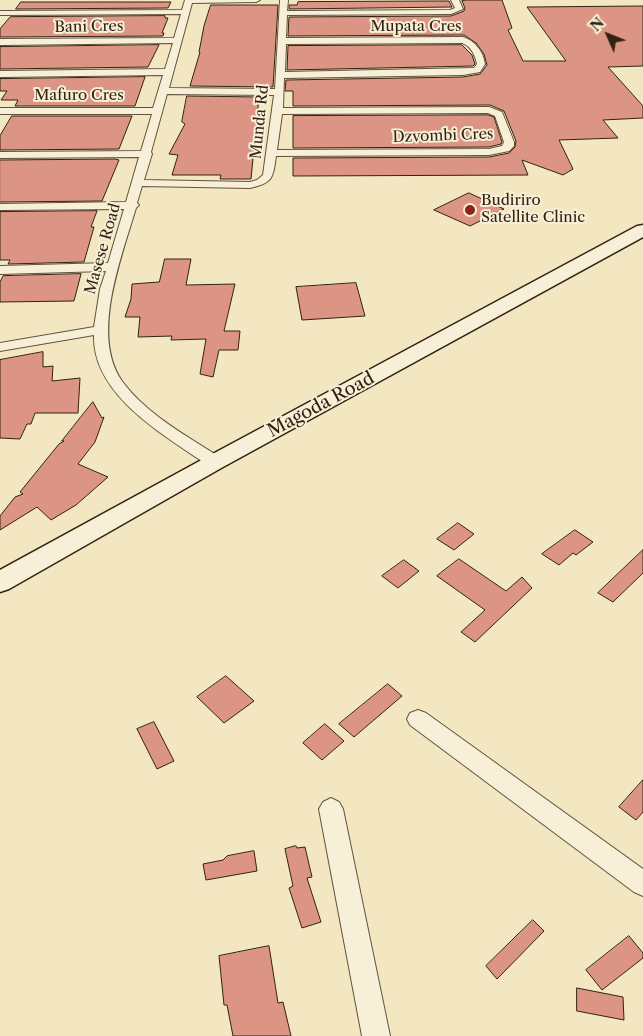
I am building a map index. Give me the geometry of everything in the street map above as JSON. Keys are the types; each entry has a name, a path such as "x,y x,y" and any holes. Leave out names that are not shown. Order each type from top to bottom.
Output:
{"street":[{"path":"0,14 256,0"},
{"name":"Munda Rd","path":"139,183 256,184 268,176 280,92 284,0"},
{"path":"283,13 451,12 459,10 454,0"},
{"name":"Masese Road","path":"188,4 139,183 107,289 101,330 101,348 106,366 116,383 151,417 215,462"},
{"name":"Bani Cres","path":"0,42 178,40"},
{"name":"Mupata Cres","path":"280,75 463,72 477,70 481,64 472,43 463,40 282,41"},
{"path":"0,74 170,72"},
{"path":"164,91 280,92"},
{"name":"Mafuro Cres","path":"0,111 159,110"},
{"name":"Dzvombi Cres","path":"272,153 489,152 505,149 509,146 510,142 499,114 489,110 278,111"},
{"path":"0,155 147,154"},
{"path":"0,207 133,204"},
{"name":"Magoda Road","path":"0,582 137,508 215,462 640,235"},
{"path":"0,270 114,267"},
{"path":"0,347 101,330"},
{"path":"418,719 643,884"},
{"path":"331,809 376,1036"}],"building":[{"path":"502,0 512,28 508,30 523,61 566,61 527,7 643,6 643,66 608,67 643,106 643,118 603,120 618,138 559,140 573,169 563,175 522,160 528,175 293,176 293,158 489,157 509,153 515,147 516,141 504,111 490,105 293,106 293,91 285,91 286,80 463,77 480,74 487,65 484,54 476,43 464,35 288,36 289,17 451,16 464,11 465,8 462,1"},
{"path":"449,1 452,7 289,9 289,5 297,5 298,2"},
{"path":"21,2 171,2 168,8 16,9"},
{"path":"211,5 278,5 273,87 190,86 200,52 204,26"},
{"path":"165,16 165,18 168,18 162,33 164,33 163,36 0,37 0,29 10,17"},
{"path":"159,45 148,67 0,69 0,47"},
{"path":"462,45 472,55 475,64 473,66 287,70 288,46"},
{"path":"145,77 135,106 15,106 18,100 1,100 7,91 0,91 0,79"},
{"path":"187,96 259,97 251,179 220,179 221,175 172,175 178,155 169,154 185,124 182,122"},
{"path":"488,115 494,117 501,144 489,147 293,148 293,116"},
{"path":"12,116 132,116 119,149 0,150 0,136"},
{"path":"0,160 119,160 102,201 0,202"},
{"path":"469,193 504,209 470,226 434,210"},
{"path":"97,211 91,227 94,227 84,262 8,264 10,260 0,260 0,212"},
{"path":"165,259 191,259 186,285 235,284 224,331 240,331 238,350 219,350 213,377 200,374 206,339 171,340 172,336 138,337 140,317 125,317 131,299 132,284 159,282"},
{"path":"81,274 74,301 0,302 0,282 3,276"},
{"path":"356,283 365,316 302,320 296,287"},
{"path":"43,352 43,367 53,366 52,381 80,378 78,413 35,413 31,424 27,424 20,439 0,438 0,360"},
{"path":"93,402 102,418 104,417 95,442 78,464 108,477 76,505 51,520 37,507 0,530 0,516 15,497 23,494 20,492 59,444 64,441 62,441"},
{"path":"458,523 474,534 454,550 437,539"},
{"path":"575,530 593,542 576,555 573,553 559,565 542,554"},
{"path":"643,550 643,573 613,602 598,593"},
{"path":"459,559 506,591 522,577 532,588 475,642 461,632 485,610 437,576"},
{"path":"404,560 419,571 398,588 382,576"},
{"path":"226,676 254,701 224,723 197,697"},
{"path":"388,684 402,696 354,737 339,724"},
{"path":"154,722 174,761 157,769 137,729"},
{"path":"325,724 344,741 322,760 303,743"},
{"path":"643,780 643,812 636,820 619,807"},
{"path":"296,846 297,848 305,847 312,877 307,878 321,922 302,928 289,888 293,886 285,849"},
{"path":"254,851 257,871 206,880 203,864 223,860 227,856"},
{"path":"533,920 544,931 497,979 486,966"},
{"path":"629,936 643,953 643,958 602,990 586,970"},
{"path":"269,946 278,1003 283,1002 291,1036 233,1036 227,1005 224,1005 219,956"},
{"path":"577,988 623,997 624,1020 577,1011"}],"place":[{"name":"Budiriro Satellite Clinic","path":"470,210"}]}
